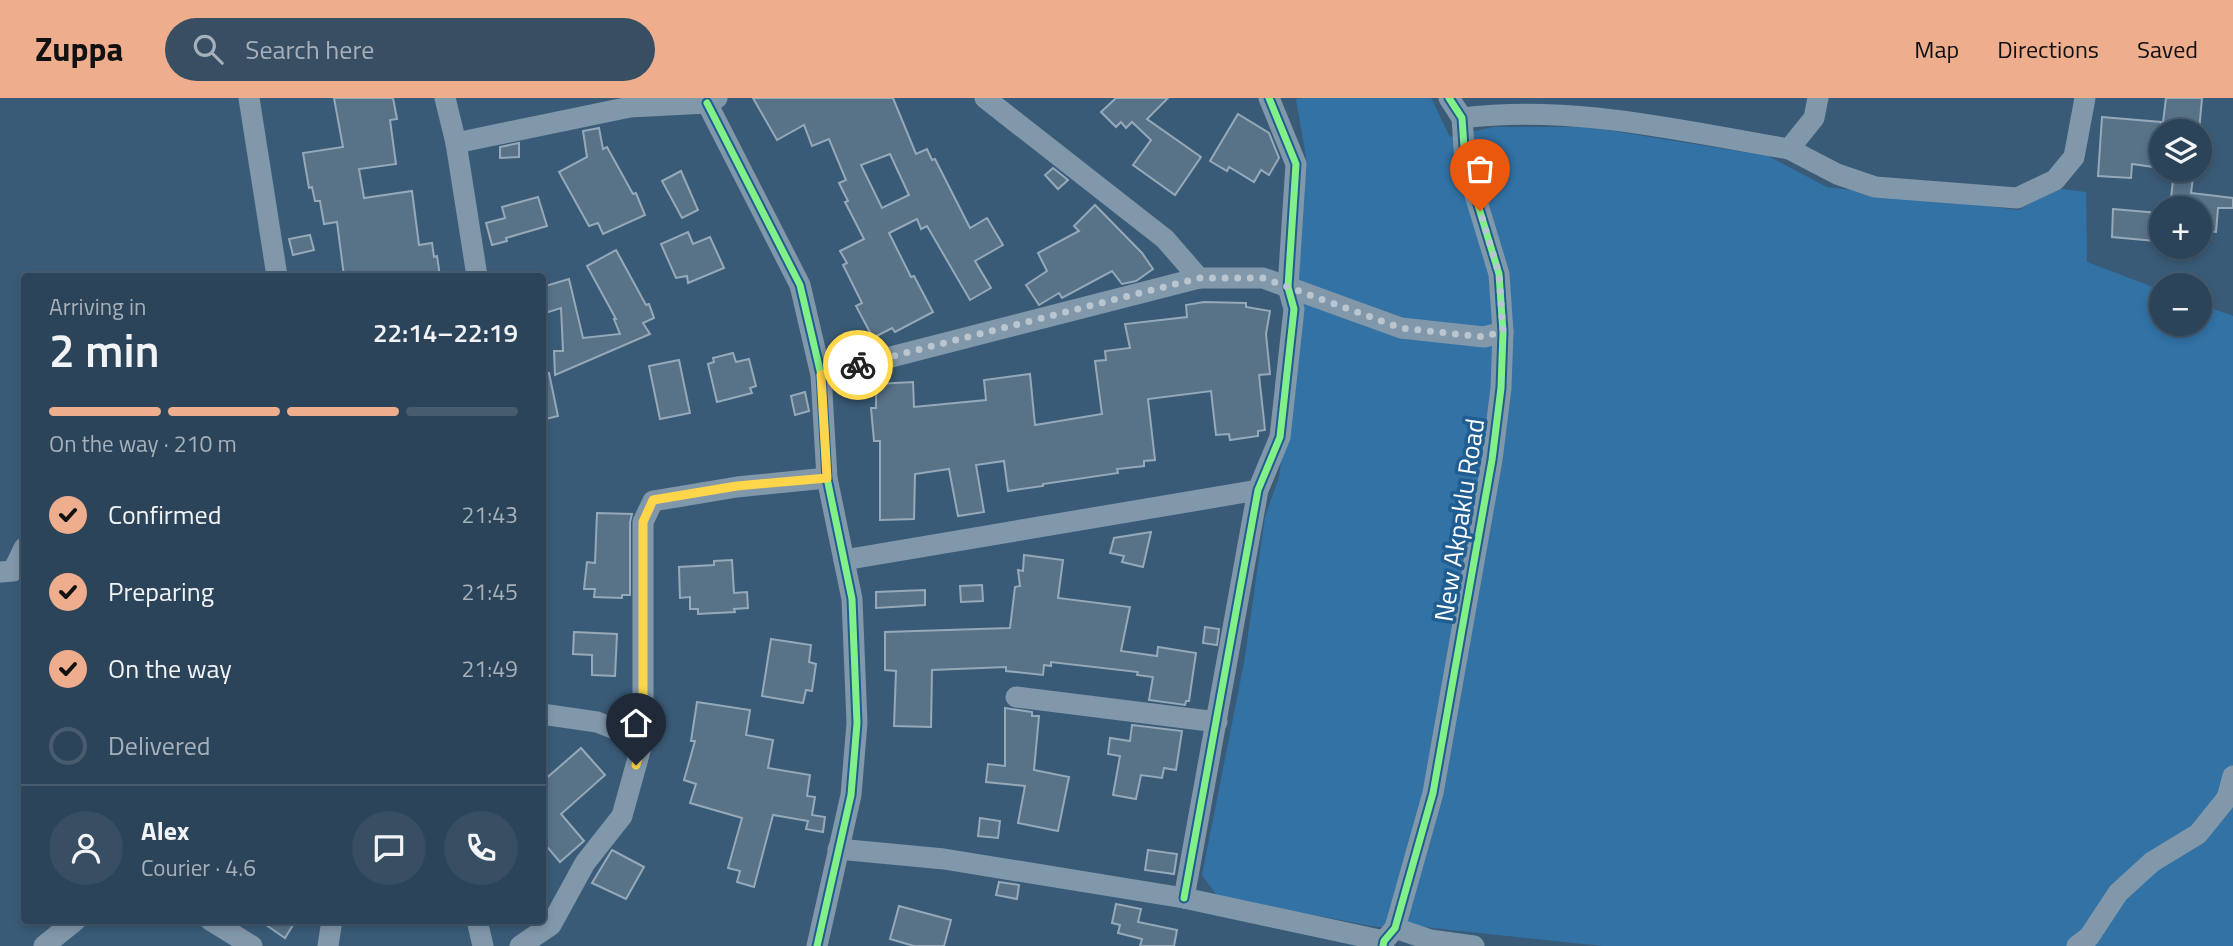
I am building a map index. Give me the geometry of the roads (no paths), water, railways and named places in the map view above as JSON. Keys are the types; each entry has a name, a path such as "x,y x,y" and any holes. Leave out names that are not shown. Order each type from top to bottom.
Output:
{"street":[{"path":"249,98 277,273"},
{"path":"445,98 456,144 477,273"},
{"path":"985,98 1165,239 1199,278"},
{"path":"1184,898 1258,490 1280,437 1294,309 1288,287 1296,164 1269,98"},
{"name":"New Akpaklu Road","path":"1387,939 1433,793 1492,460 1501,388 1503,331 1499,274 1465,162 1462,118 1449,98"},
{"path":"1789,149 1814,118 1818,98"},
{"path":"1462,118 1496,114 1601,118 1789,149 1837,174 1875,187 2017,198 2055,180 2074,157 2085,98"},
{"path":"456,144 629,103 712,101 800,285 821,375 827,478 852,599 857,723 851,796 817,946"},
{"path":"821,375 1199,278 1263,278 1401,328 1484,337 1503,331"},
{"path":"520,946 551,925 585,863 622,816 643,740 643,522 653,500 737,486 827,478"},
{"path":"844,560 1258,490"},
{"path":"0,572 13,571 21,554"},
{"path":"1016,697 1217,722"},
{"path":"546,715 597,722 643,740"},
{"path":"2085,943 2118,892 2152,862 2198,834 2227,798 2233,776"},
{"path":"838,849 944,859 1184,898 1387,939 1430,940 1474,946"},
{"path":"44,946 71,924"},
{"path":"215,924 240,943"},
{"path":"328,946 331,924"},
{"path":"478,924 483,946"}]}
